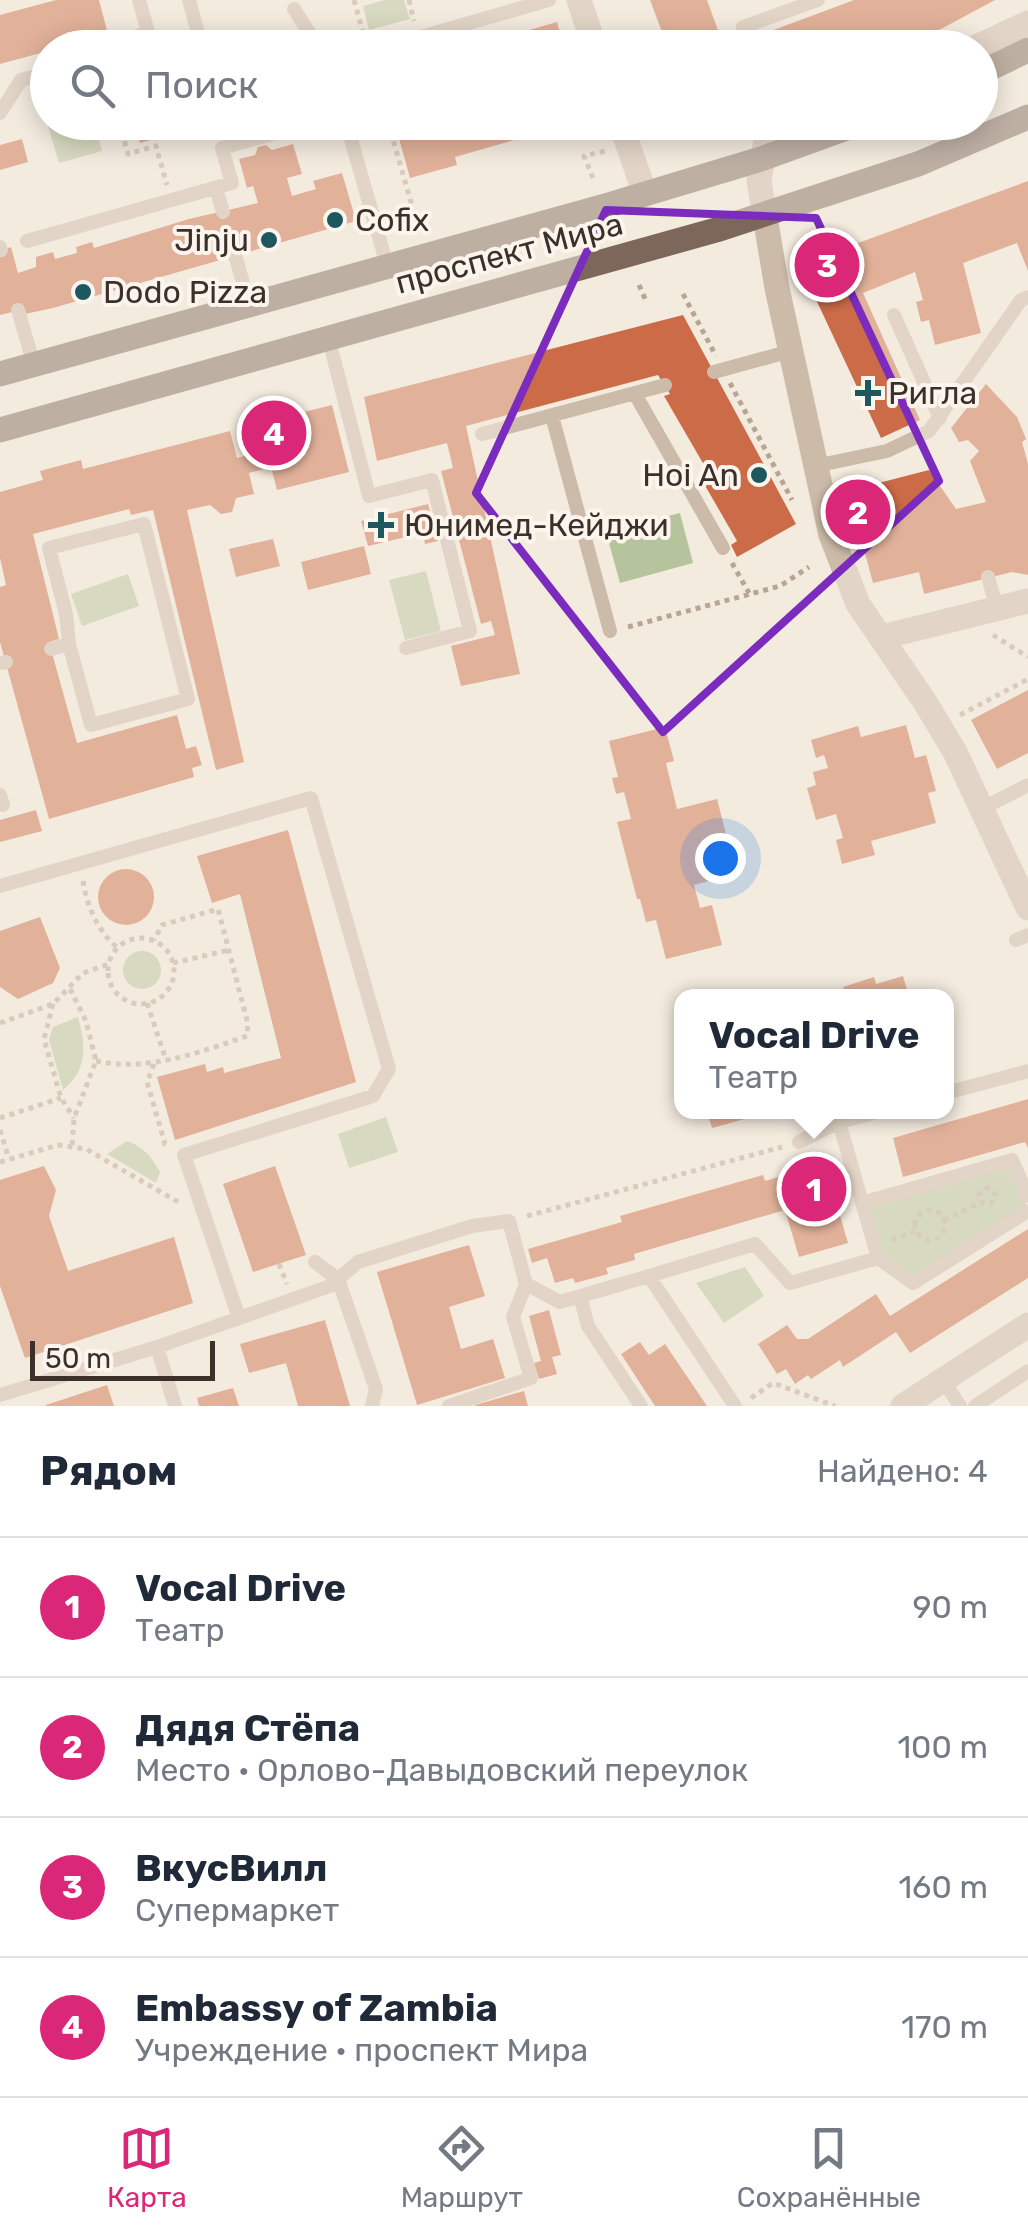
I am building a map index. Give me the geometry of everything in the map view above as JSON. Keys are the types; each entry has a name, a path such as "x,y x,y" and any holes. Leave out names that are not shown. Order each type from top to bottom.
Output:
{"main road":[{"path":"998,64 1028,50"},
{"name":"проспект Мира","path":"998,130 1028,117"},
{"name":"проспект Мира","path":"0,374 644,194 813,140"},
{"name":"проспект Мира","path":"0,430 764,215 918,164 974,140"}],"street":[{"path":"580,0 589,30"},
{"path":"998,37 1028,23"},
{"path":"626,140 644,194"},
{"path":"766,140 759,181 764,215 831,535 858,604 955,752 1028,908"},
{"path":"882,637 993,620 1028,601"},
{"path":"904,1406 1028,1325"}],"lane":[{"path":"139,0 147,30"},
{"path":"189,0 197,30"},
{"path":"445,30 549,0"},
{"path":"743,30 798,3 818,0"},
{"path":"294,8 308,30"},
{"path":"0,113 22,80 30,78"},
{"path":"26,242 232,183 222,148 250,140"},
{"path":"351,140 387,265"},
{"path":"216,188 223,212"},
{"path":"235,255 249,304"},
{"path":"1025,298 1028,317"},
{"path":"815,466 887,450 929,430 1025,298"},
{"path":"18,310 34,364"},
{"path":"894,315 940,418"},
{"path":"328,336 368,496 432,480 470,631 406,648"},
{"path":"719,371 790,351"},
{"path":"482,434 665,386"},
{"path":"634,394 724,548"},
{"path":"552,416 610,632"},
{"path":"144,524 188,699 92,725 69,644 66,614 49,548 144,524"},
{"path":"831,535 865,529"},
{"path":"988,578 993,620"},
{"path":"51,650 69,644"},
{"path":"982,808 1028,785"},
{"path":"0,886 311,798 389,1069 373,1096 184,1155 239,1318"},
{"path":"954,1091 1028,1071"},
{"path":"800,1142 851,1119"},
{"path":"839,1122 877,1252 913,1283 1028,1211"},
{"path":"862,1204 1012,1160 1028,1196"},
{"path":"0,1396 330,1286 358,1262 472,1226 508,1222 526,1284 513,1317 531,1378 454,1405"},
{"path":"526,1284 560,1302 755,1244 790,1283 877,1252"},
{"path":"316,1262 338,1280 376,1389 372,1406"},
{"path":"649,1276 737,1406"},
{"path":"580,1296 588,1326 641,1406"},
{"path":"157,1346 175,1406"},
{"path":"974,1406 997,1400 1028,1372"},
{"path":"943,1380 960,1406"}],"path":[{"path":"354,0 362,30"},
{"path":"124,140 128,154 156,146 171,200"},
{"path":"393,140 412,206"},
{"path":"593,178 584,156 604,150 612,158"},
{"path":"639,285 647,303"},
{"path":"683,294 719,371 792,500"},
{"path":"724,548 750,594"},
{"path":"610,632 780,586 809,567"},
{"path":"993,620 1028,658"},
{"path":"957,716 1028,679"},
{"path":"82,861 89,907 98,926 118,948"},
{"path":"96,1061 123,1067 154,1064 247,1036 248,1024 218,909 162,925 154,940"},
{"path":"134,938 154,940 163,946 174,963 172,984 166,994 147,1004 120,996 111,984 109,964 118,948 134,938"},
{"path":"174,963 229,950"},
{"path":"0,1022 53,1004 83,972 109,964"},
{"path":"70,989 86,1021 96,1061 74,1118 72,1147"},
{"path":"53,1004 44,1039 61,1098 74,1118"},
{"path":"147,1004 166,1060"},
{"path":"154,1064 148,1082 166,1144 184,1155"},
{"path":"0,1118 61,1098"},
{"path":"0,1130 9,1159"},
{"path":"508,1222 800,1142"},
{"path":"0,1162 58,1145 86,1149 204,1216"},
{"path":"944,1220 982,1202"},
{"path":"925,1211 937,1212 944,1220 944,1230 938,1238 923,1239 916,1231 916,1221 925,1211"},
{"path":"877,1252 916,1231"},
{"path":"280,1264 288,1286"},
{"path":"737,1406 773,1384 835,1406"}],"highlighted area":[{"path":"606,210 816,218 939,481 663,732 476,493"}],"green space":[{"path":"404,0 410,19 369,30 363,6"},
{"path":"52,140 99,140 102,151 59,163"},
{"path":"680,513 693,563 620,583 606,532"},
{"path":"426,571 441,631 405,640 389,580"},
{"path":"128,574 139,606 82,626 71,594"},
{"path":"142,951 155,957 161,970 155,983 142,989 129,983 123,970 129,957"},
{"path":"78,1017 83,1056 77,1074 63,1090 49,1040 53,1027"},
{"path":"386,1117 398,1152 349,1168 338,1134"},
{"path":"127,1141 143,1149 153,1161 160,1172 156,1183 107,1154"},
{"path":"1009,1165 1027,1207 914,1277 883,1255 869,1207"},
{"path":"745,1267 764,1296 724,1323 696,1283"}],"building":[{"path":"56,0 99,0 107,30 30,30 30,56 0,64 0,15"},
{"path":"650,0 707,0 718,30 661,30"},
{"path":"854,0 995,0 938,30 774,30"},
{"path":"557,22 559,30 529,30"},
{"path":"22,139 28,162 0,170 0,145"},
{"path":"399,140 514,140 455,157 457,165 410,178"},
{"path":"293,144 302,174 287,178 292,196 316,189 313,181 342,173 356,221 53,308 0,315 0,251 11,247 18,273 36,267 36,257 53,252 55,259 77,253 76,247 92,242 94,248 258,203 253,186 247,188 239,159 255,155 258,147 266,145 272,150"},
{"path":"1028,181 1028,271 1017,243 963,263 981,333 935,345 929,320 921,322 916,302 923,300 915,272 863,293 920,420 881,438 804,274 817,258"},
{"path":"683,315 796,524 737,557 731,545 737,541 703,482 711,477 664,396 670,394 658,375 466,426 520,674 461,686 451,646 495,635 491,621 481,624 441,471 453,468 447,443 377,461 364,397"},
{"path":"986,384 1017,417 1026,439 1022,442 1028,464 1028,575 1012,572 924,594 919,572 873,583 862,542 880,538 867,486 929,470 956,509 986,502 970,461 979,451 968,440 959,442 951,428"},
{"path":"332,405 349,472 277,490 271,467 249,473 254,494 236,498 232,512 221,514 210,505 187,510 244,762 216,770 153,510 131,515 129,509 33,534 59,639 49,642 77,743 177,715 186,749 196,746 202,765 192,768 194,777 49,819 0,642 0,587 6,585 0,558 0,492 43,480 40,471 81,460 83,469 230,431 237,458 267,450 260,423"},
{"path":"428,504 438,541 425,544 423,533 368,546 361,521"},
{"path":"273,539 280,566 236,577 229,549"},
{"path":"364,546 371,574 308,590 301,562"},
{"path":"1028,690 1028,753 997,769 971,720"},
{"path":"906,725 915,758 926,755 936,791 928,793 936,823 871,841 875,855 842,864 836,840 843,838 836,814 816,820 807,788 816,785 813,772 828,768 824,755 816,758 811,740 858,726 861,737"},
{"path":"665,727 674,761 666,763 677,809 717,799 731,853 703,860 709,881 694,885 700,908 712,905 722,945 666,959 656,920 646,922 637,899 617,822 631,819 624,792 616,794 612,778 618,777 609,741"},
{"path":"36,810 42,831 0,842 0,820"},
{"path":"288,830 356,1082 175,1140 157,1077 205,1064 207,1072 223,1067 224,1073 281,1058 240,894 212,903 197,856"},
{"path":"126,869 146,877 154,897 146,917 126,925 106,917 98,897 106,877"},
{"path":"40,917 60,968 53,983 18,999 0,987 0,931"},
{"path":"903,976 907,989 843,987 874,977 876,984"},
{"path":"1028,1099 1028,1148 1025,1142 903,1177 893,1138"},
{"path":"709,1119 745,1119 712,1128"},
{"path":"44,1166 56,1190 49,1216 68,1271 174,1237 193,1303 25,1358 0,1286 0,1180"},
{"path":"275,1166 306,1255 253,1272 223,1184"},
{"path":"801,1170 803,1178 818,1174 823,1191 832,1188 848,1243 799,1257 785,1210 634,1254 635,1260 606,1268 608,1274 575,1283 573,1278 555,1283 547,1258 532,1263 528,1249 622,1222 620,1216 763,1175 765,1181"},
{"path":"1028,1229 1028,1278 910,1353 896,1332 843,1367 840,1360 811,1379 808,1375 795,1384 786,1369 777,1374 758,1344 787,1325 797,1339 808,1339 876,1294 890,1316"},
{"path":"469,1245 485,1296 449,1307 461,1349 493,1339 505,1378 417,1405 377,1272"},
{"path":"549,1310 561,1355 552,1357 557,1374 539,1379 534,1363 541,1361 529,1316"},
{"path":"325,1320 350,1406 298,1406 286,1363 249,1373 240,1344"},
{"path":"640,1342 649,1355 665,1344 707,1406 655,1406 621,1354"},
{"path":"107,1385 114,1406 46,1406 46,1405"},
{"path":"233,1388 239,1406 199,1406 197,1398"},
{"path":"524,1391 528,1406 475,1406 475,1405"}],"place":[{"name":"Cofix","path":"335,220"},
{"name":"Jinju","path":"269,240"},
{"name":"ВкусВилл","path":"827,265"},
{"name":"Dodo Pizza","path":"83,292"},
{"name":"Ригла","path":"868,393"},
{"name":"Embassy of Zambia","path":"274,433"},
{"name":"Hoi An","path":"759,475"},
{"name":"Дядя Стёпа","path":"858,512"},
{"name":"Юнимед-Кейджи","path":"381,525"},
{"name":"Vocal Drive","path":"814,1189"}]}
